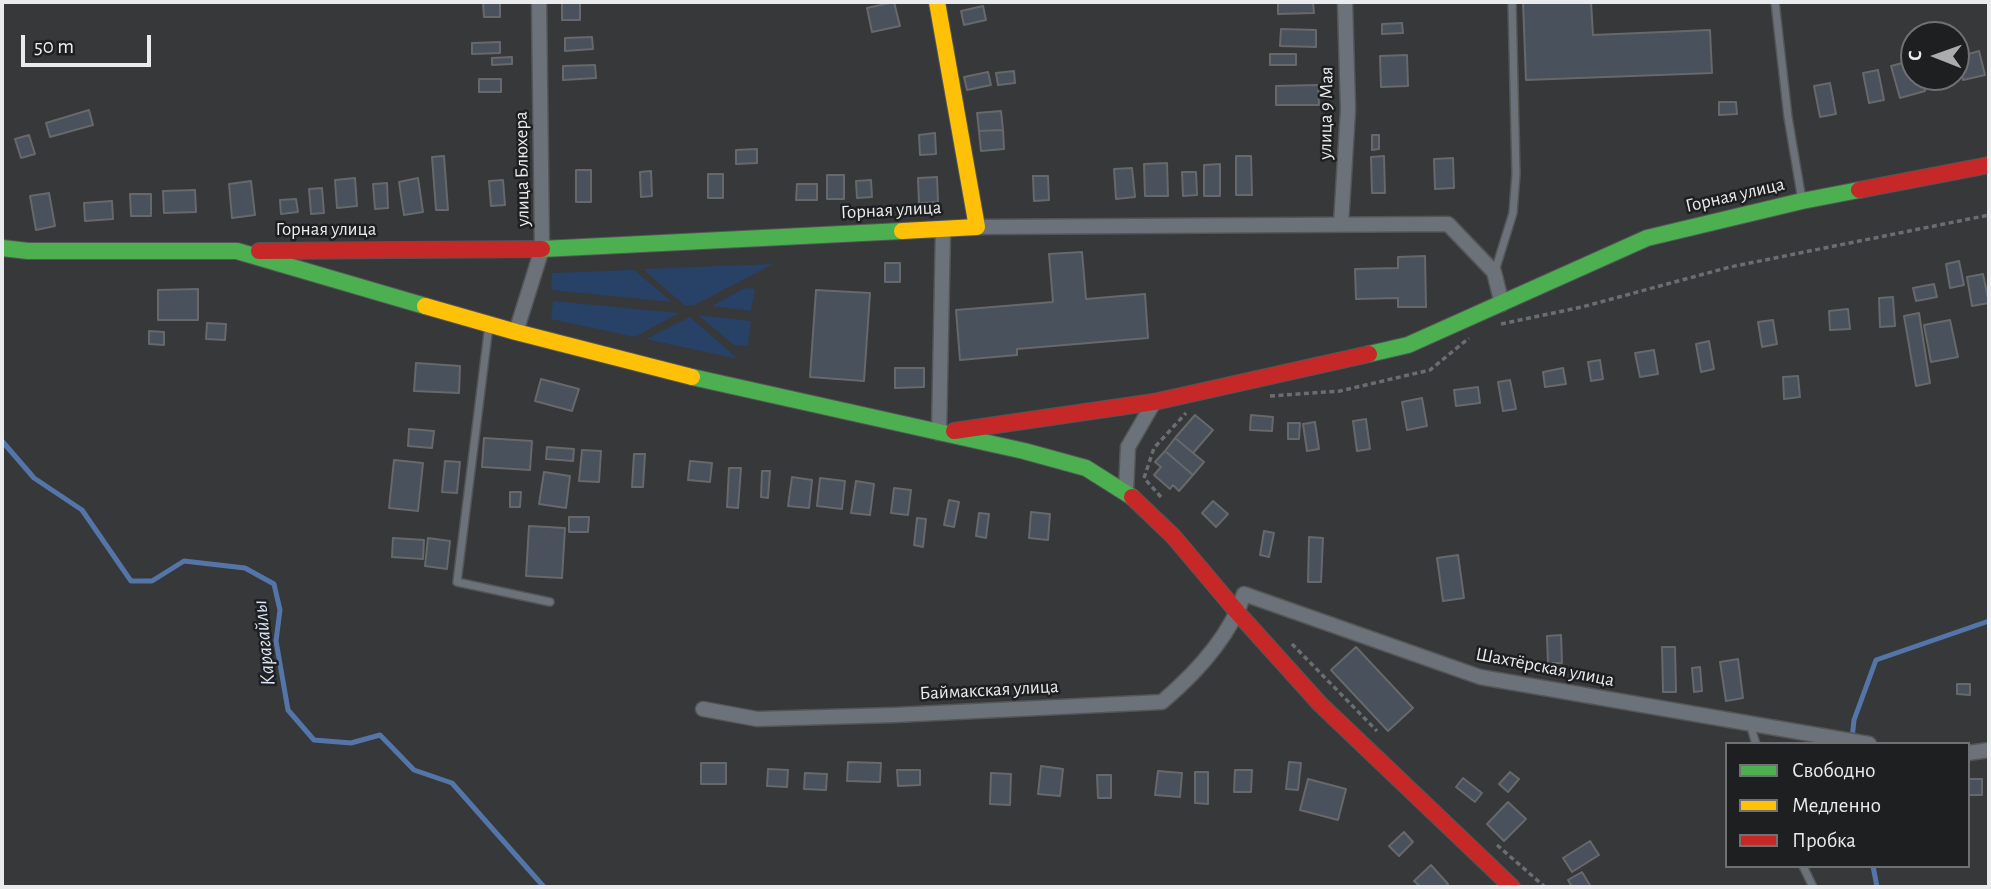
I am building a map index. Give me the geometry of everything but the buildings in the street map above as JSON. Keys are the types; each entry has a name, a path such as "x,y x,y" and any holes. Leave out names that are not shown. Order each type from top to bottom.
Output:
{"street":[{"name":"улица Блюхера","path":"516,332 542,249 539,2"},
{"path":"937,2 977,226"},
{"name":"улица 9 Мая","path":"1341,224 1348,110 1345,2"},
{"name":"Горная улица","path":"237,251 516,332 682,374 939,433 1154,402 1408,345 1647,238 1802,201 1989,166"},
{"name":"Горная улица","path":"2,248 27,251 542,249 977,226 1448,224 1494,272 1502,304"},
{"path":"943,229 939,433 1024,451 1086,468 1126,491 1173,536 1238,614 1320,704 1512,887"},
{"path":"1126,491 1128,447 1154,402"},
{"name":"Шахтёрская улица","path":"1238,614 1244,594 1480,677 1858,742"},
{"name":"Баймакская улица","path":"703,709 757,719 1162,702 1195,673 1238,614"},
{"path":"1970,753 1989,750"}],"lane":[{"path":"1494,272 1513,213 1516,174 1512,2"},
{"path":"1775,2 1788,117 1802,201"},
{"path":"489,324 457,582 550,602"},
{"path":"1750,723 1755,742"},
{"path":"1804,868 1813,887"}],"path":[{"path":"1494,326 1582,307 1730,267 1989,215"},
{"path":"1266,396 1340,391 1430,370 1471,337"},
{"path":"1162,499 1144,478 1154,448 1193,405"},
{"path":"1292,644 1379,733"},
{"path":"1496,845 1545,887"}],"shaded area":[{"path":"773,264 695,305 684,305 643,269"},
{"path":"634,270 672,302 551,290 552,273"},
{"path":"745,288 755,289 751,311 712,306"},
{"path":"553,301 679,313 635,337 551,319"},
{"path":"698,315 751,321 748,346 734,345"},
{"path":"690,317 738,359 646,339"}],"waterway":[{"name":"Карагайлы","path":"2,441 34,478 82,510 131,581 152,581 184,561 245,568 274,584 280,610 276,641 288,710 314,740 351,743 380,735 414,770 452,783 544,887"},
{"path":"1852,739 1854,720 1876,660 1989,621"},
{"path":"1873,868 1877,887"}],"traffic: fast":[{"path":"1369,354 1408,345 1647,238 1859,190"},
{"path":"542,249 902,231"},
{"path":"2,248 28,251 237,251 425,306"},
{"path":"692,377 1024,451 1086,468 1132,497"}],"traffic: slow":[{"path":"902,231 977,227 937,2"},
{"path":"425,306 692,377"}],"traffic: jam":[{"path":"1859,190 1989,165"},
{"path":"259,251 542,249"},
{"path":"954,431 1154,402 1369,354"},
{"path":"1132,497 1173,536 1320,704 1512,887"}]}
